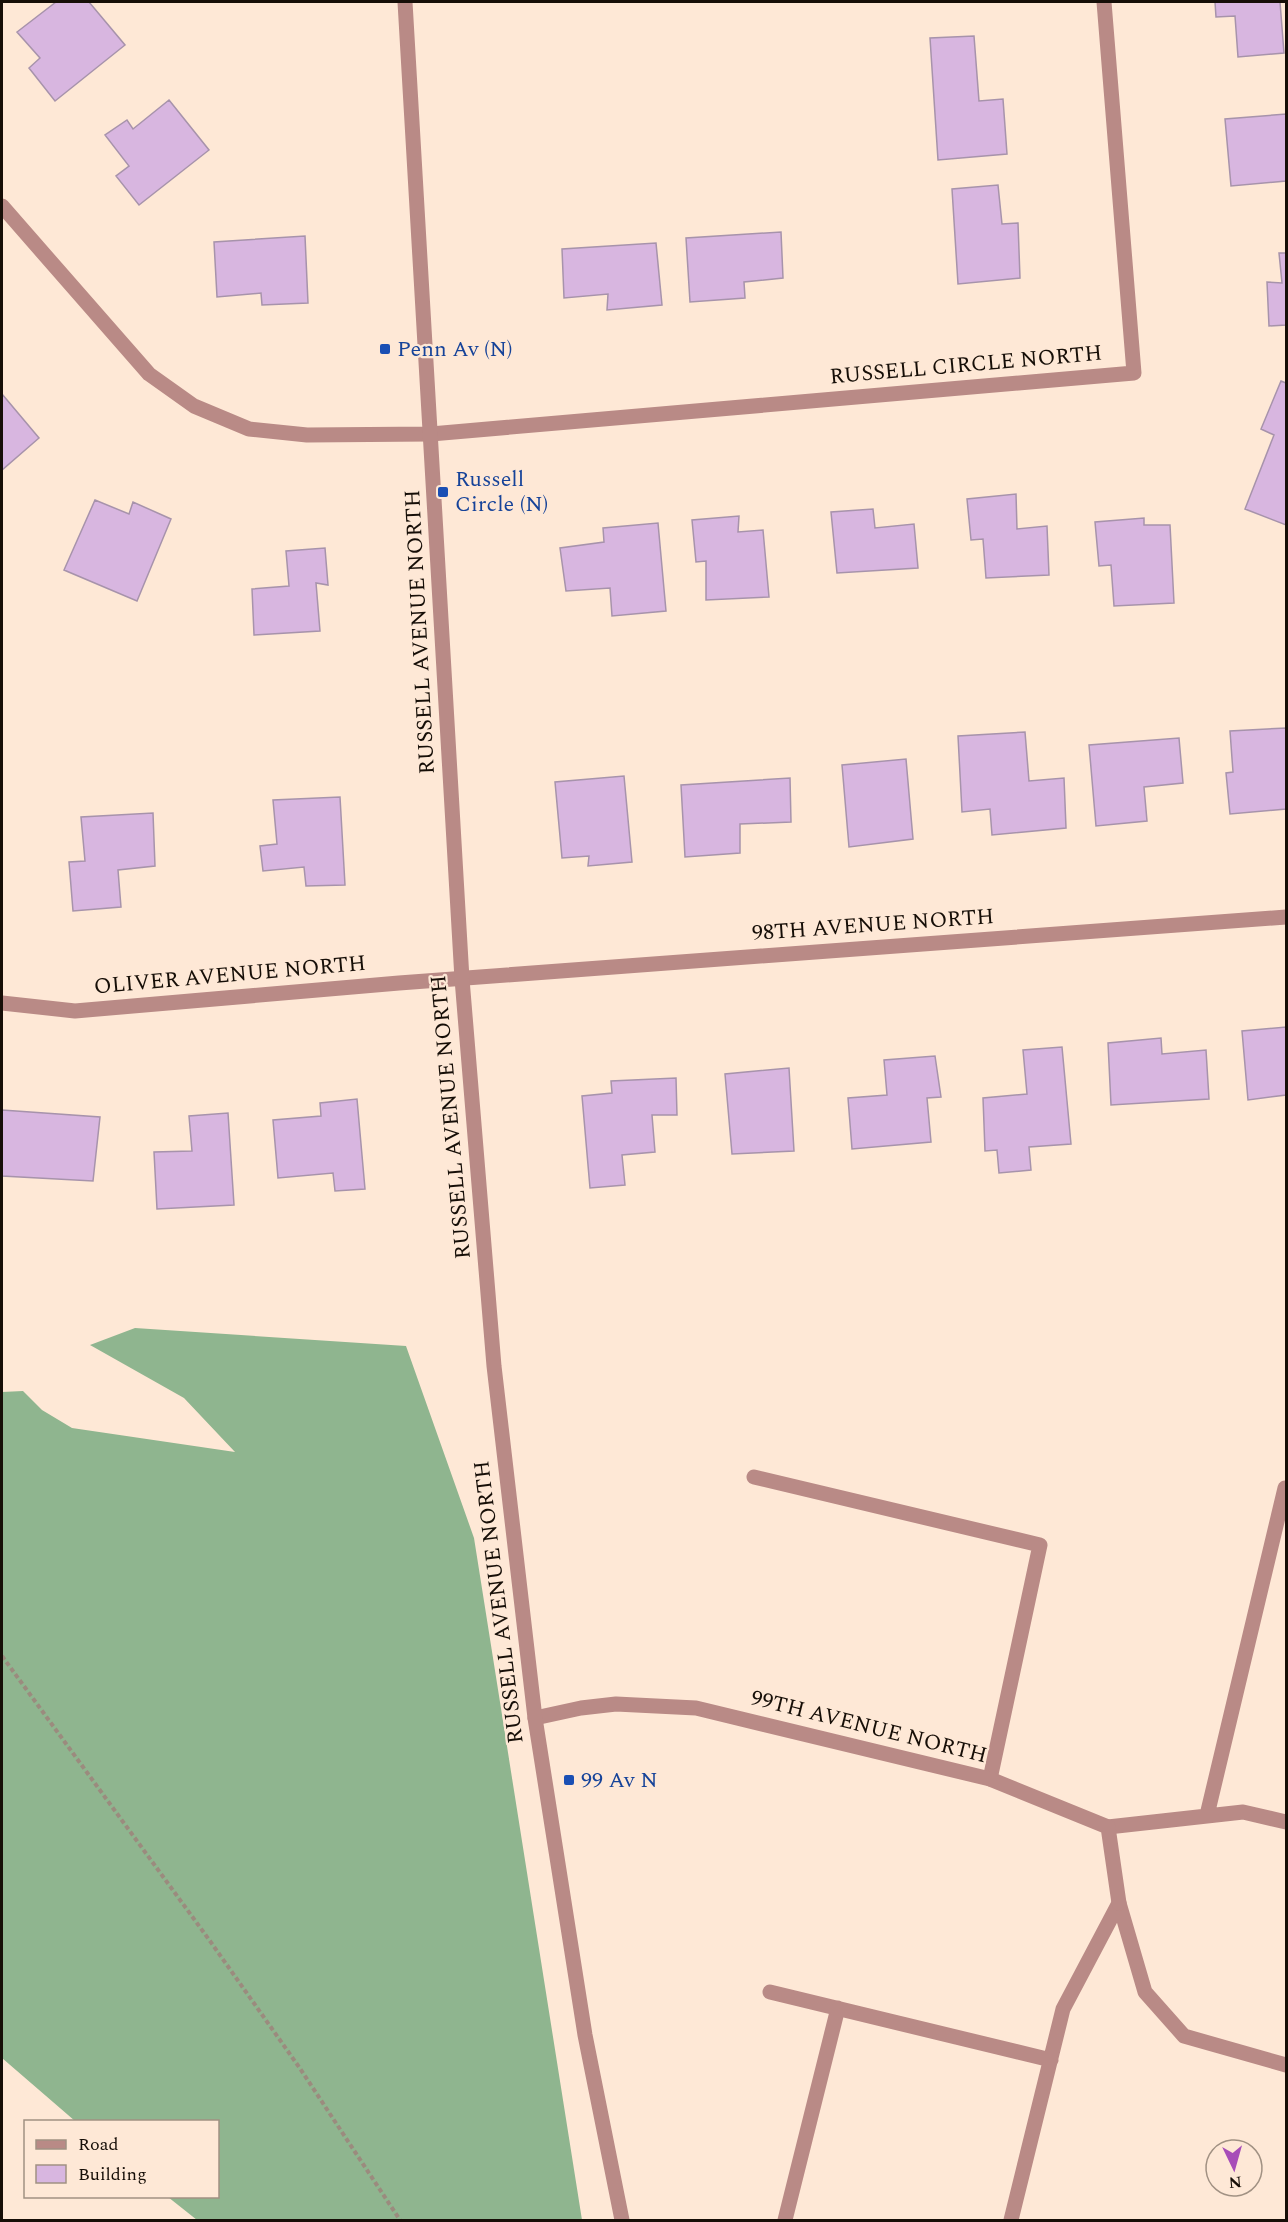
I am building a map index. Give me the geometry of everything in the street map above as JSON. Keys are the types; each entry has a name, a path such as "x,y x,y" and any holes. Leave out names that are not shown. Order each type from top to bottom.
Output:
{"street":[{"name":"RUSSELL AVENUE NORTH","path":"405,2 462,979 494,1366 535,1718 583,2024 622,2220"},
{"name":"RUSSELL CIRCLE NORTH","path":"431,434 1134,373 1104,2"},
{"path":"2,206 149,374 194,406 249,429 307,435 431,434"},
{"name":"98TH AVENUE NORTH","path":"462,979 1287,917"},
{"name":"OLIVER AVENUE NORTH","path":"2,1003 75,1011 462,979"},
{"path":"754,1477 1040,1545 990,1779"},
{"path":"1207,1815 1286,1488"},
{"name":"99TH AVENUE NORTH","path":"535,1718 581,1708 616,1704 696,1708 990,1779 1108,1827"},
{"path":"1287,1822 1243,1812 1108,1827 1119,1904 1145,1992 1184,2036 1287,2065"},
{"path":"1011,2220 1063,2009 1119,1904"},
{"path":"770,1992 1051,2060"},
{"path":"786,2220 838,2008"}],"path":[{"path":"2,1656 271,2028 400,2220"}],"green space":[{"path":"135,1328 406,1346 474,1538 582,2220 197,2220 169,2198 219,2198 219,2120 74,2120 2,2058 2,1392 23,1391 42,1410 72,1428 235,1452 184,1398 90,1345"}],"building":[{"path":"56,2 89,2 125,45 55,101 29,68 40,58 17,32"},
{"path":"1215,2 1280,2 1284,53 1238,57 1235,16 1216,17"},
{"path":"974,36 979,101 1003,99 1007,154 938,160 930,38"},
{"path":"169,100 209,150 139,205 116,176 129,166 105,135 127,120 133,129"},
{"path":"1286,114 1286,181 1231,186 1225,119"},
{"path":"998,185 1002,224 1018,223 1020,278 958,284 952,189"},
{"path":"781,232 783,278 744,282 745,298 690,302 686,238"},
{"path":"305,236 308,303 262,305 261,293 217,297 214,242"},
{"path":"656,243 662,305 607,310 608,294 564,298 562,249"},
{"path":"1279,253 1286,253 1286,325 1269,326 1267,282 1282,283"},
{"path":"1281,381 1286,383 1286,525 1245,509 1274,435 1261,429"},
{"path":"2,394 39,438 2,470"},
{"path":"1016,494 1017,529 1047,526 1049,575 986,578 983,539 971,540 967,499"},
{"path":"95,500 129,514 133,502 171,519 137,601 64,570"},
{"path":"873,509 875,528 914,524 918,568 837,573 831,512"},
{"path":"739,516 738,532 763,530 769,597 706,600 706,561 696,562 692,520"},
{"path":"1144,518 1144,525 1170,525 1174,603 1114,606 1111,565 1099,566 1095,522"},
{"path":"658,523 666,611 612,616 610,588 566,591 560,548 604,542 603,528"},
{"path":"325,548 328,585 316,583 320,631 254,635 252,589 289,586 286,551"},
{"path":"1286,728 1286,809 1230,814 1226,773 1233,772 1230,731"},
{"path":"1025,732 1029,781 1064,778 1066,828 992,835 990,809 962,812 958,736"},
{"path":"1179,738 1183,783 1144,787 1147,821 1096,826 1089,745"},
{"path":"906,759 913,839 849,847 842,765"},
{"path":"624,776 632,862 588,866 589,856 562,858 555,782"},
{"path":"790,778 791,822 740,824 740,853 685,857 681,785"},
{"path":"340,797 345,885 306,886 304,867 263,871 260,846 277,844 273,800"},
{"path":"153,813 155,866 118,870 121,907 73,911 69,862 85,861 81,817"},
{"path":"1286,1027 1286,1095 1248,1100 1242,1031"},
{"path":"1161,1038 1162,1054 1206,1050 1209,1099 1111,1105 1108,1043"},
{"path":"1062,1047 1071,1144 1029,1147 1031,1170 999,1173 997,1150 985,1151 983,1098 1027,1094 1023,1050"},
{"path":"935,1056 941,1097 927,1098 931,1142 852,1149 848,1098 887,1095 884,1060"},
{"path":"789,1068 794,1151 732,1154 725,1074"},
{"path":"676,1078 677,1115 652,1115 655,1152 622,1155 625,1185 590,1188 582,1096 612,1093 611,1081"},
{"path":"357,1099 365,1189 335,1191 333,1173 278,1178 273,1120 321,1116 320,1103"},
{"path":"2,1110 100,1117 93,1181 2,1176"},
{"path":"228,1113 234,1205 157,1209 154,1152 192,1151 189,1116"}],"place":[{"name":"Penn Av (N)","path":"385,349"},
{"name":"Russell Circle (N)","path":"443,492"},
{"name":"99 Av N","path":"569,1780"}]}
